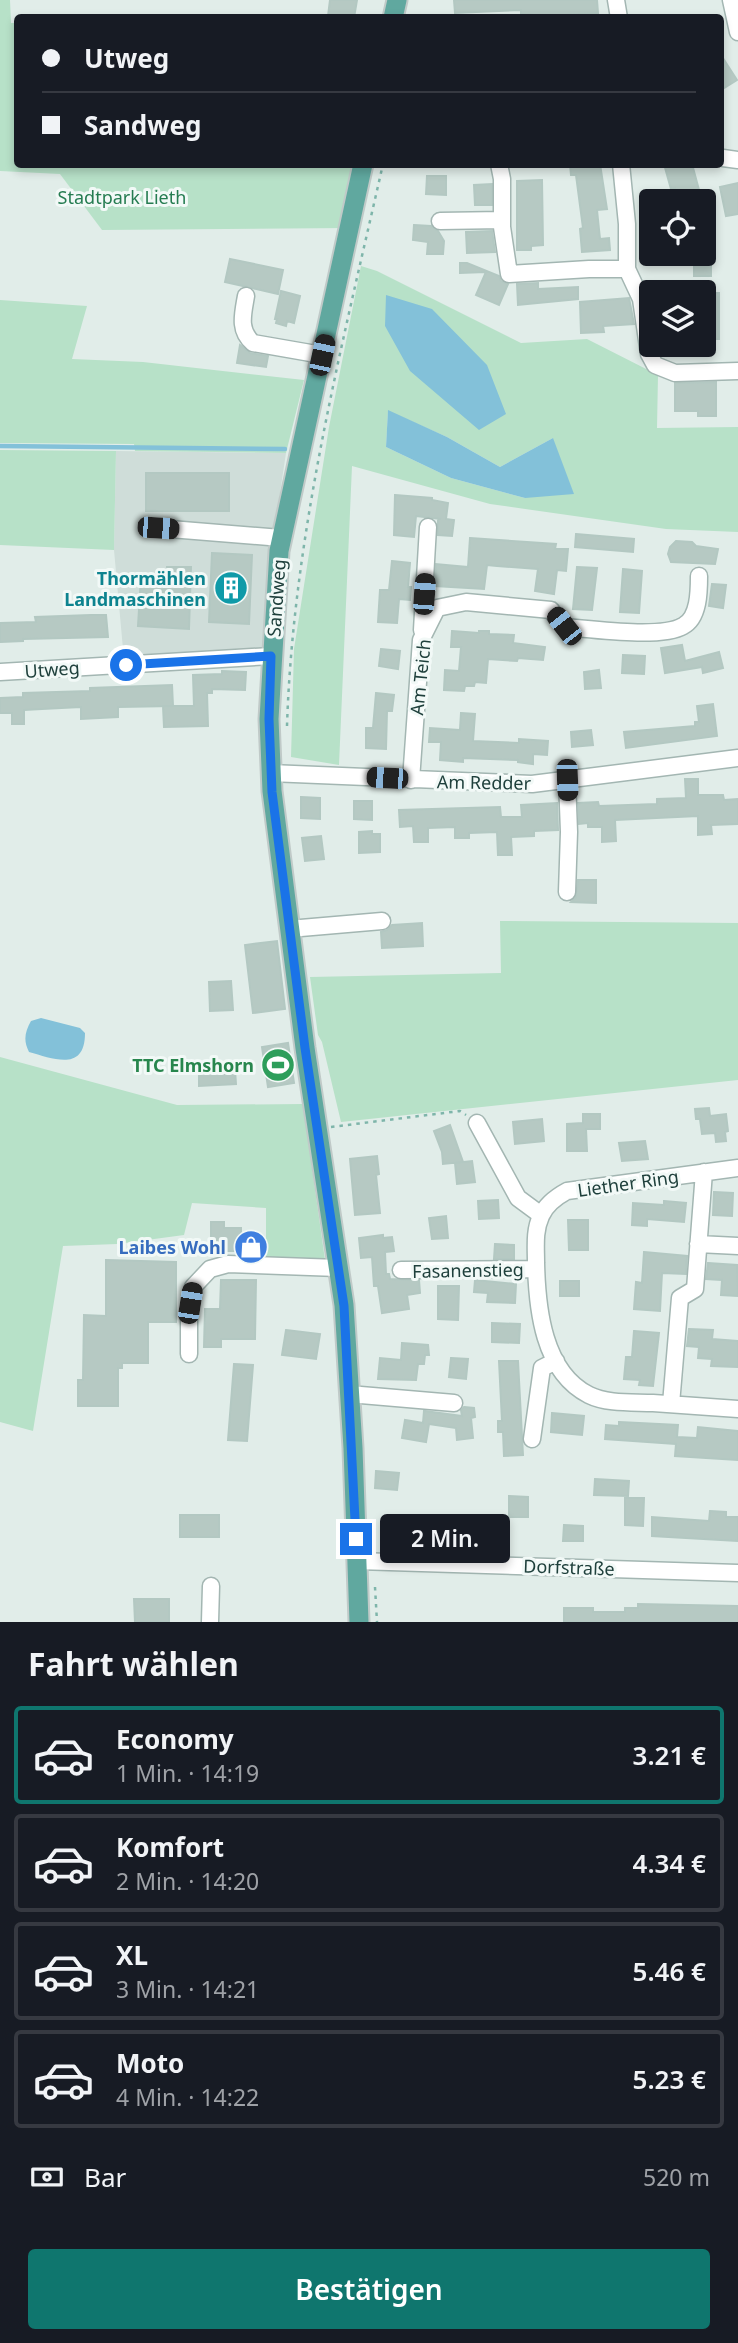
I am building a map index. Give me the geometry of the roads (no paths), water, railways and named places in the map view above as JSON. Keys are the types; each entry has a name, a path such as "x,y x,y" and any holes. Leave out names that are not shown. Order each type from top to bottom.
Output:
{"main road":[{"name":"Sandweg","path":"359,1622 366,1561 349,1394 344,1306 289,929 270,773 269,719 271,656 281,538 362,168"}],"street":[{"path":"731,0 738,32"},
{"path":"500,168 502,220 509,274 627,269"},
{"path":"621,168 627,224 627,269 641,299 649,354 655,365 675,373 738,371"},
{"path":"440,221 502,220"},
{"path":"246,296 242,321 245,336 253,343 322,355"},
{"path":"421,639 428,527"},
{"path":"158,528 281,538"},
{"name":"Am Teich","path":"411,780 421,639 437,608 466,602 551,610 564,626 652,633 684,626 698,600 699,576"},
{"name":"Utweg","path":"0,672 271,656"},
{"name":"Am Redder","path":"270,773 532,784 738,758"},
{"path":"567,780 567,892"},
{"path":"289,929 382,921"},
{"path":"477,1123 518,1198 541,1215 536,1237 537,1303 541,1324 556,1361 572,1383 590,1396 615,1401 738,1409"},
{"name":"Liether Ring","path":"541,1215 554,1198 568,1191 738,1168"},
{"path":"671,1405 680,1298 695,1289 704,1172"},
{"path":"698,1244 738,1246"},
{"path":"189,1354 189,1318 193,1287 210,1269 228,1264 338,1268"},
{"name":"Fasanenstieg","path":"401,1270 536,1269"},
{"path":"532,1439 542,1368 556,1361"},
{"path":"349,1394 454,1403"},
{"name":"Dorfstraße","path":"366,1561 738,1573"},
{"path":"210,1622 211,1586"}],"water":[{"path":"386,295 432,309 487,365 506,414 479,430 410,371 385,326"},
{"path":"388,410 447,437 500,467 553,438 574,494 525,498 451,478 386,447"},
{"path":"41,1018 80,1028 85,1033 80,1053 66,1060 29,1052 25,1040 27,1029 31,1021"}],"waterway":[{"path":"0,446 285,449"}],"place":[{"name":"Thormählen Landmaschinen","path":"231,588"},
{"name":"TTC Elmshorn","path":"278,1065"},
{"name":"Laibes Wohl","path":"251,1247"}],"park label":[{"name":"Stadtpark Lieth","path":"122,197"}]}
